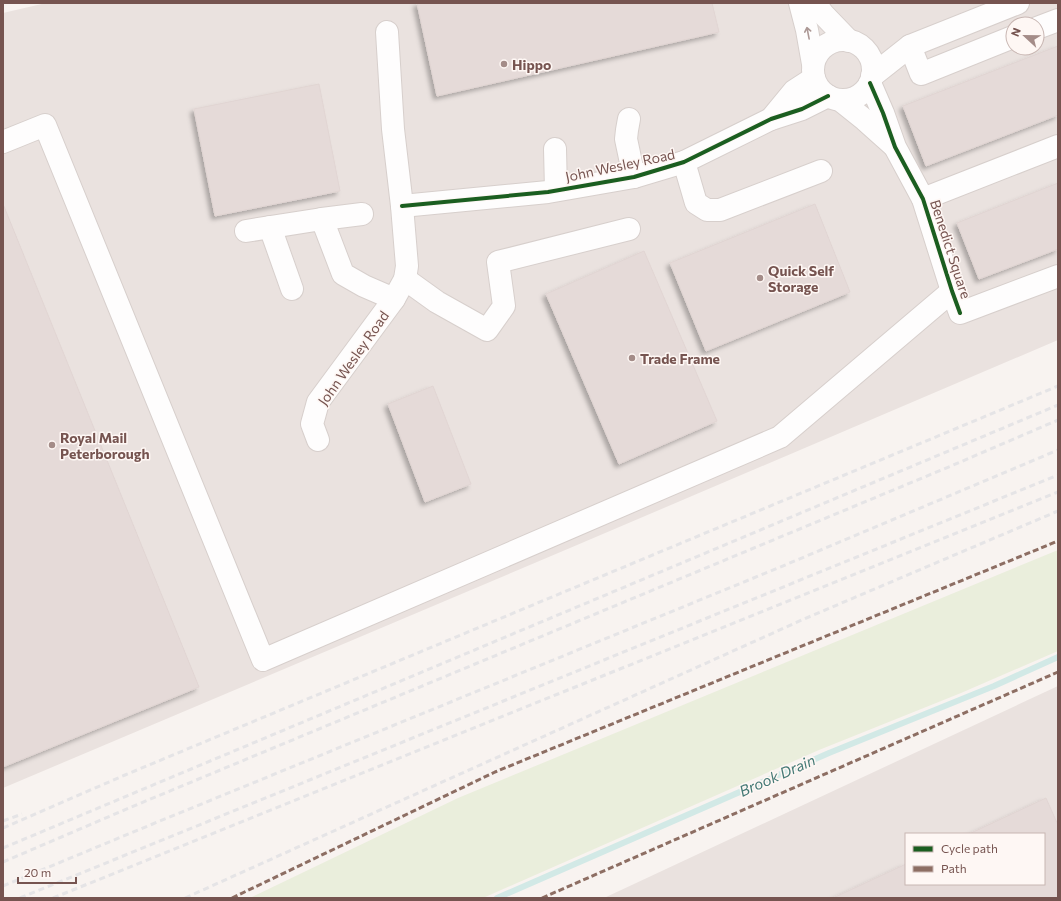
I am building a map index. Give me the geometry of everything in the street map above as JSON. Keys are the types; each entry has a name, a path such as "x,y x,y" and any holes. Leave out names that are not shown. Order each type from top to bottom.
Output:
{"street":[{"path":"800,3 807,30 813,71 817,85 822,91 834,98 849,99 859,96 871,80 910,46"},
{"path":"815,3 822,14 866,52 873,68 871,80"},
{"path":"813,71 816,55 830,43 840,40 886,47 910,46 1015,11"},
{"path":"1045,25 1058,20"},
{"name":"John Wesley Road","path":"318,440 312,424 318,402 394,299 405,279 407,266 393,129 387,32"},
{"path":"910,46 921,74 1005,41"},
{"name":"John Wesley Road","path":"771,119 813,71"},
{"name":"Benedict Square","path":"871,80 895,147 923,199 960,313 1058,276"},
{"name":"John Wesley Road","path":"402,206 556,190 634,177 684,162 771,119 834,98"},
{"name":"Benedict Square","path":"834,98 865,120 895,147"},
{"path":"629,119 626,139 634,177"},
{"path":"3,142 45,125 263,660 780,436 952,292"},
{"name":"Benedict Square","path":"923,199 1058,146"},
{"path":"555,149 556,190"},
{"path":"684,162 696,203 707,210 720,210 822,171"},
{"path":"246,231 362,214"},
{"path":"322,219 343,274 364,286 394,299"},
{"path":"270,227 292,289"},
{"path":"405,279 437,302 487,330 504,306 498,262 629,229"}],"shaded area":[{"path":"46,3 1058,3 1058,340 3,788 3,13"},
{"path":"1058,686 1058,898 604,898"}],"green space":[{"path":"1058,550 1058,651 961,693 819,750 483,898 250,898 458,798"}],"building":[{"name":"Hippo","path":"417,3 712,3 719,32 437,96"},
{"path":"1058,46 1058,115 926,166 903,106 1032,56 1045,56 1045,51"},
{"path":"319,84 340,191 215,216 194,109"},
{"path":"1058,183 1058,249 979,279 957,223"},
{"name":"Royal Mail Peterborough","path":"3,204 199,687 3,767"},
{"name":"Quick Self Storage","path":"815,204 850,292 706,351 670,263"},
{"name":"Trade Frame","path":"644,251 717,421 619,464 546,294"},
{"path":"433,386 471,484 425,502 388,404"},
{"path":"1046,798 1058,825 1058,898 833,898 905,864 905,885 1045,885 1045,833 971,833"}],"waterway":[{"name":"Brook Drain","path":"497,898 829,753 994,686 1058,657"}],"railway":[{"path":"3,828 125,775 1058,386"},
{"path":"3,848 1058,405"},
{"path":"3,862 1058,420"},
{"path":"3,886 778,568 1058,450"},
{"path":"20,898 1058,475"},
{"path":"53,898 1058,492"},
{"path":"185,898 804,619 1058,511"},
{"path":"3,821 22,814"}],"marked path":[{"path":"232,898 495,772 1058,541"},
{"path":"542,898 1058,672"}],"cycle path":[{"path":"870,83 895,147 923,199 960,313"},
{"path":"402,206 548,192 634,177 684,162 771,119 802,109 828,96"}],"place":[{"name":"Hippo","path":"504,64"},
{"name":"Quick Self Storage","path":"760,278"},
{"name":"Trade Frame","path":"632,358"},
{"name":"Royal Mail Peterborough","path":"52,445"}]}
